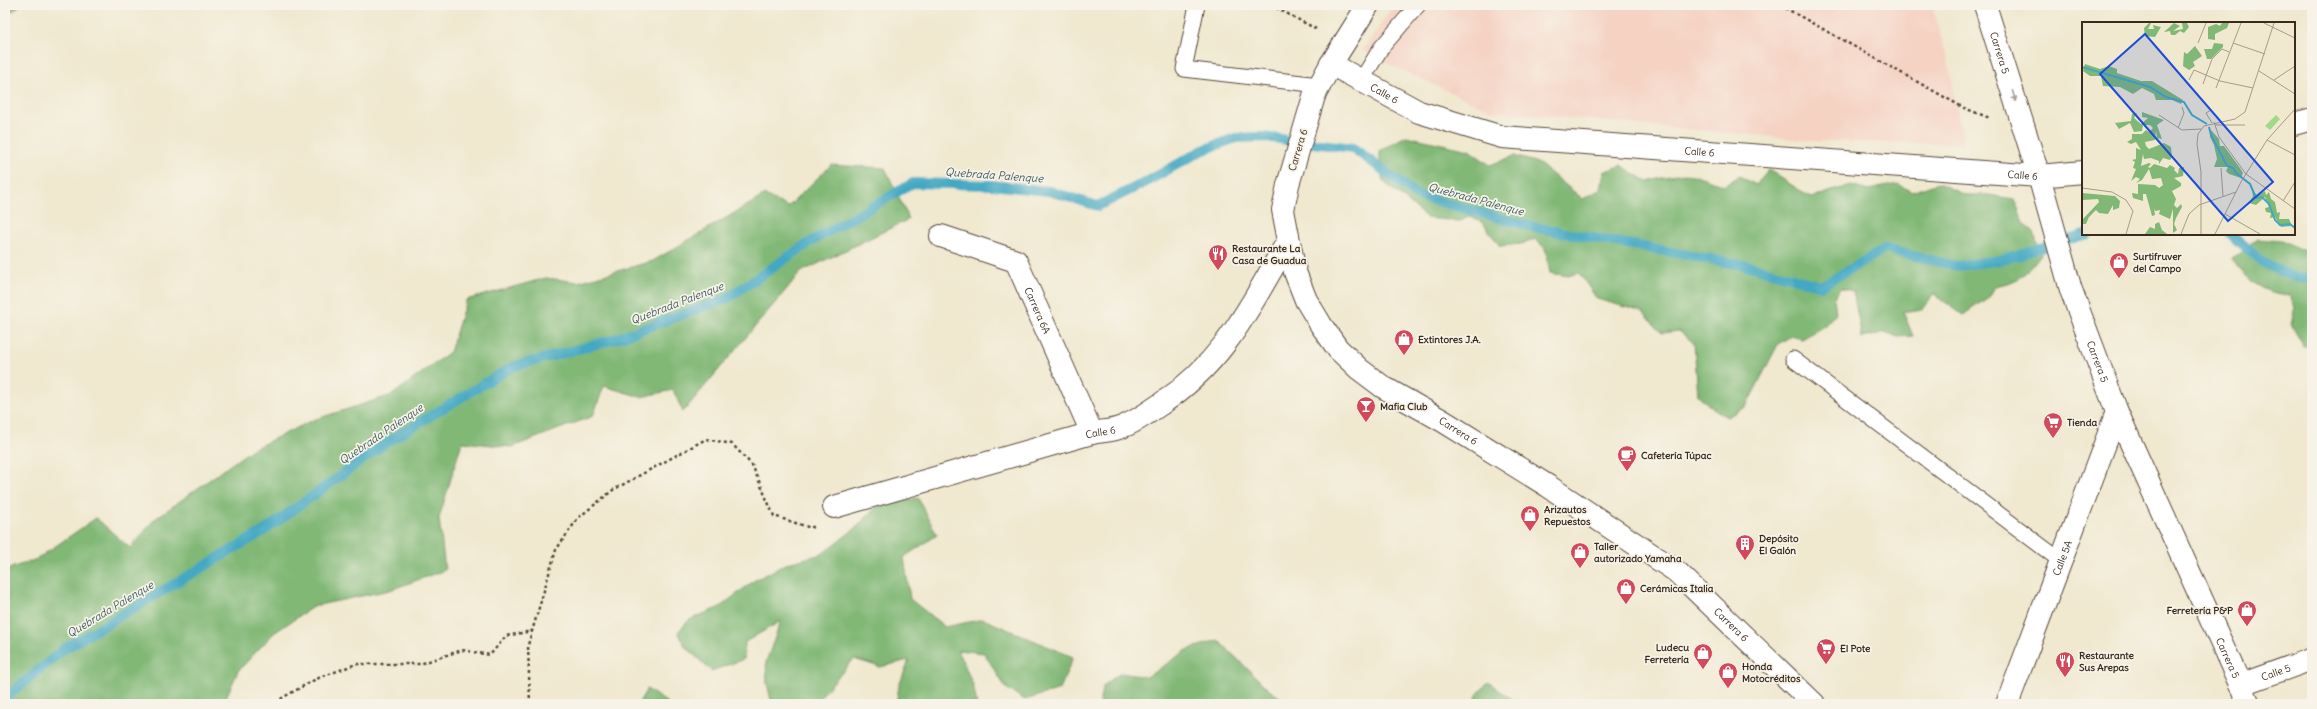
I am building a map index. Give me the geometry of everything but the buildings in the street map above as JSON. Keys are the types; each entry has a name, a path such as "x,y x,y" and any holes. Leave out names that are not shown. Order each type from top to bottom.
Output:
{"street":[{"name":"Carrera 6","path":"1368,5 1331,64 1317,91 1288,185 1283,210 1295,272 1306,300 1321,325 1338,349 1359,369 1383,387 1443,421 1548,486 1676,571 1814,704"},
{"name":"Carrera 5","path":"1985,5 2039,176 2071,290 2117,412 2244,695"},
{"name":"Calle 6","path":"1331,64 1419,112 1502,137 2039,176 2082,172"},
{"path":"2295,124 2312,119"},
{"name":"Carrera 6A","path":"941,236 1016,260 1092,433"},
{"name":"Calle 6","path":"834,507 1092,433 1121,428 1151,411 1179,392 1204,370 1226,344 1245,317 1288,241"},
{"name":"Calle 5A","path":"2007,704 2117,412"},
{"name":"Calle 5","path":"2244,695 2312,659"}],"lane":[{"path":"1197,5 1184,69 1317,91"},
{"path":"1361,81 1381,48 1418,5"},
{"path":"1793,359 2061,561"}],"path":[{"path":"1271,5 1344,43"},
{"path":"1780,5 1964,108"},
{"path":"530,704 528,645 556,550 578,518 613,490 706,439 732,444 752,465 774,516 811,528 822,520 834,507"},
{"path":"277,704 282,698 316,679 356,664 420,664 462,650 490,655 506,636 532,631"}],"shaded area":[{"path":"1394,5 1932,5 1948,61 1964,144 1817,141 1492,111 1375,58 1363,50"}],"green space":[{"path":"5,5 20,5 12,12 5,7"},
{"path":"1406,136 1469,150 1490,165 1514,156 1538,163 1583,199 1601,189 1604,172 1621,165 1648,182 1679,174 1687,174 1695,175 1724,186 1739,176 1756,185 1769,170 1811,198 1851,185 1868,190 1898,184 1912,192 1938,183 1965,195 1988,195 2014,199 2024,223 2034,233 2041,255 2026,273 2011,282 1995,286 1990,296 1963,315 1934,294 1922,309 1903,312 1913,336 1898,337 1885,332 1862,338 1853,291 1840,288 1834,299 1836,313 1824,326 1802,339 1791,336 1778,344 1746,407 1727,417 1711,407 1698,395 1694,343 1679,331 1662,333 1643,312 1597,299 1579,273 1568,276 1550,273 1545,248 1535,239 1521,244 1500,246 1483,223 1471,216 1460,221 1427,218 1383,181 1379,151"},
{"path":"831,165 885,168 909,219 801,272 683,412 673,390 641,397 604,386 593,416 512,447 462,442 439,518 445,570 390,590 314,606 274,633 238,671 223,704 5,704 5,570 37,559 96,518 130,548 155,519 251,450 313,420 392,395 450,352 466,300 546,278 578,282 653,261 765,195 788,207"},
{"path":"2258,239 2281,241 2307,251 2312,250 2312,345 2304,347 2291,324 2295,307 2290,295 2271,292 2256,285 2232,259"},
{"path":"918,498 937,535 904,557 910,599 945,627 983,619 1073,657 1060,689 1025,700 1006,688 984,653 958,650 973,685 977,704 896,704 899,686 909,660 880,667 854,659 814,704 772,704 767,683 766,662 781,621 745,642 744,659 711,671 685,646 678,632 689,620 720,607 755,580 788,563 822,554 857,527 877,506"},
{"path":"1218,640 1269,690 1290,704 1099,704 1103,686 1120,673 1147,677 1187,650"},
{"path":"1488,682 1519,704 1474,704 1477,695"},
{"path":"647,689 669,704 638,704"}],"waterway":[{"name":"Quebrada Palenque","path":"5,698 64,649 264,531 387,442 512,367 615,339 728,298 807,244 913,183 992,185 1049,191 1098,206 1148,181 1201,151 1235,138 1264,137 1353,148 1418,196 1533,227 1753,267 1821,286 1885,249 1957,266 2000,260 2085,235"},
{"name":"Quebrada Palenque","path":"2231,235 2258,258 2277,270 2288,275 2312,279"}],"place":[{"name":"Restaurante La Casa de Guadua","path":"1218,271"},
{"name":"Surtifruver del Campo","path":"2119,279"},
{"name":"Extintores J.A.","path":"1404,356"},
{"name":"Mafia Club","path":"1366,423"},
{"name":"Tienda","path":"2053,439"},
{"name":"Cafetería Túpac","path":"1627,472"},
{"name":"Arizautos Repuestos","path":"1530,532"},
{"name":"Depósito El Galón","path":"1745,561"},
{"name":"Taller autorizado Yamaha","path":"1580,569"},
{"name":"Cerámicas Italia","path":"1626,605"},
{"name":"Ferretería P&P","path":"2247,627"},
{"name":"El Pote","path":"1826,665"},
{"name":"Ludecu Ferretería","path":"1703,670"},
{"name":"Restaurante Sus Arepas","path":"2065,678"},
{"name":"Honda Motocréditos","path":"1728,689"}]}
